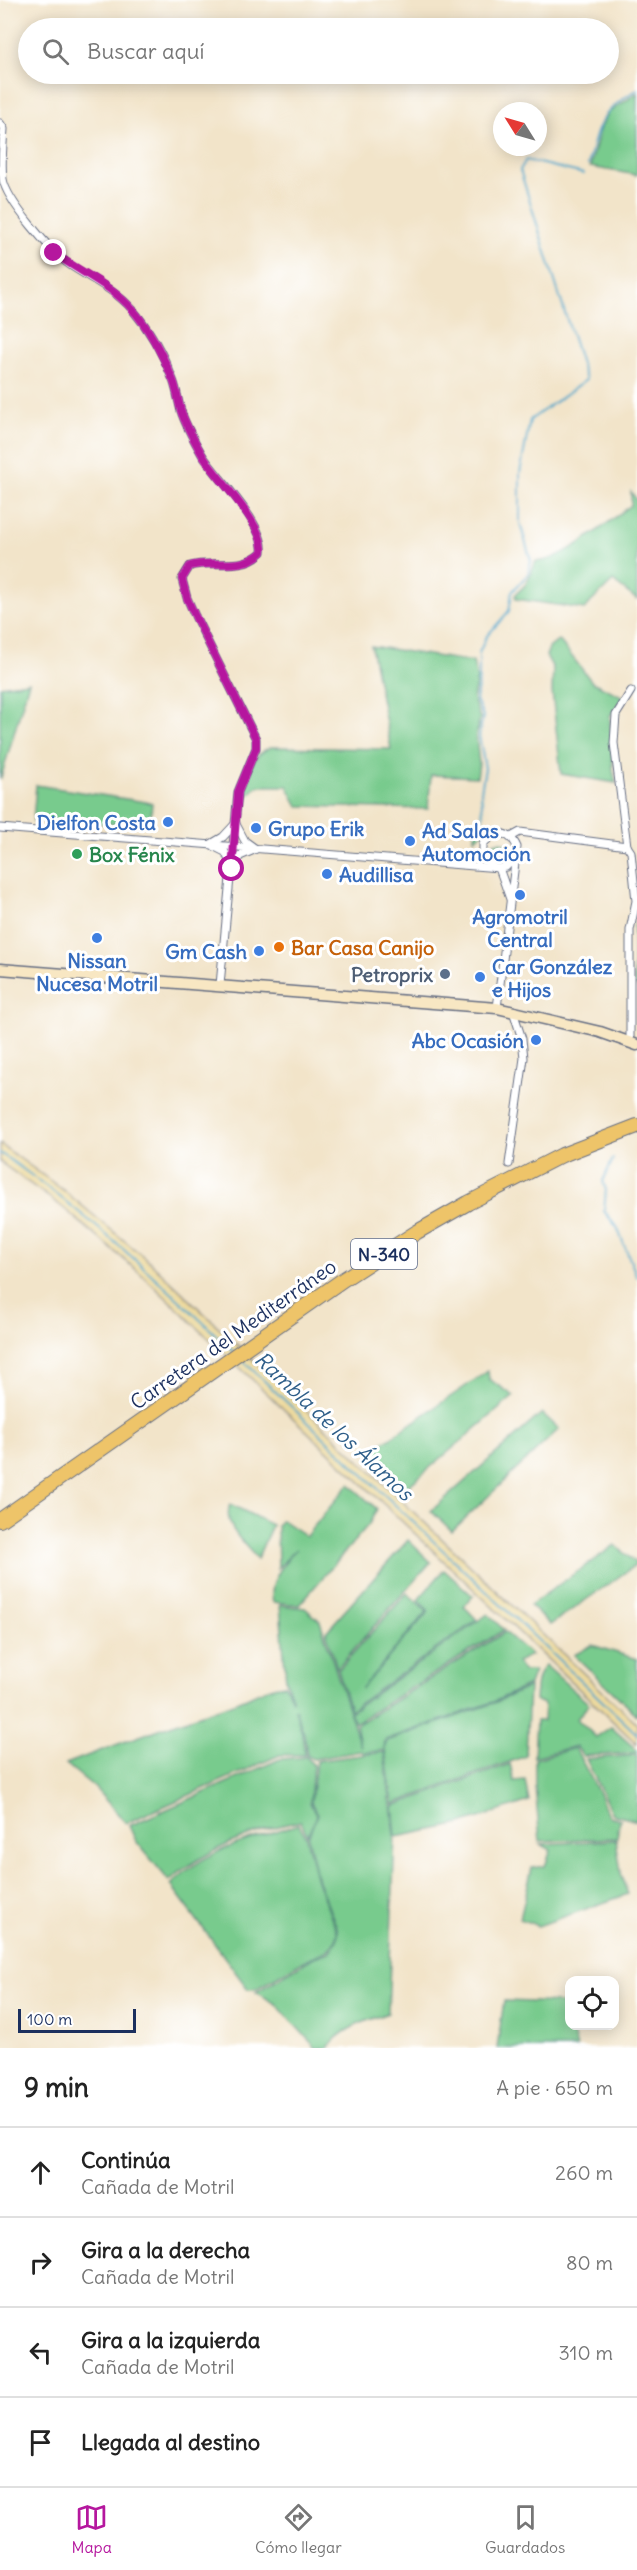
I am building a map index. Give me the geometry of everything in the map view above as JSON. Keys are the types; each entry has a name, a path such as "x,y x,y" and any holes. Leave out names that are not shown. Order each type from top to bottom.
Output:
{"highway":[{"name":"Carretera del Mediterráneo","path":"0,1520 344,1279 417,1232 561,1155 637,1126"},
{"name":"Carretera del Mediterráneo","path":"526,1173 637,1136"}],"main road":[{"path":"0,969 497,1008 600,1032 634,1044"}],"street":[{"path":"0,123 4,129 3,181 8,191 43,242 54,253 113,291 133,310 158,348 173,381 194,441 260,536 263,544 262,552 255,558 237,564 190,566 182,579 195,616 256,739 256,748 238,792 220,985"},
{"path":"631,691 616,715 614,744 627,846 631,852 637,901 630,930 634,1044"},
{"path":"209,845 223,837 236,823"},
{"path":"236,823 245,841 256,849"},
{"path":"0,828 497,868 506,867 516,857"},
{"path":"497,1008 511,901 517,848 511,837 500,832 487,838 482,849 483,857 488,864 497,868 511,901"},
{"path":"511,837 520,832 627,846"},
{"path":"209,845 225,852 232,869"},
{"path":"232,869 240,856 256,849"},
{"path":"469,864 483,857"},
{"path":"510,1164 524,1058 522,1039 513,1011"}],"green space":[{"path":"637,93 637,175 590,167 600,129 608,113"},
{"path":"631,492 637,500 637,600 613,581 584,609 516,599 515,595 526,584 536,561 557,556 599,530 631,505"},
{"path":"559,640 592,682 624,697 610,716 613,770 616,783 561,774 552,692 553,668 546,656 549,648"},
{"path":"371,646 473,662 477,678 473,699 480,718 476,735 479,764 477,777 431,775 428,809 298,806 287,786 258,786 244,799 240,799 249,768 258,756 271,747 391,749"},
{"path":"29,682 1,778 0,778 0,686"},
{"path":"36,785 152,803 150,825 33,821"},
{"path":"476,822 489,823 489,828 475,839"},
{"path":"495,842 503,842 509,848 509,856 503,862 495,862 489,856 489,848"},
{"path":"637,920 637,986 634,986 634,927"},
{"path":"488,1371 489,1379 514,1396 406,1488 369,1452"},
{"path":"542,1413 559,1429 452,1531 431,1511"},
{"path":"349,1484 377,1509 369,1524 299,1605 273,1602 275,1580 296,1549 278,1568 277,1526 282,1520 306,1536"},
{"path":"230,1504 272,1525 257,1559 232,1526 228,1512"},
{"path":"408,1540 431,1562 337,1668 326,1632"},
{"path":"615,1545 637,1564 550,1625 530,1605"},
{"path":"444,1570 473,1596 464,1606 477,1620 350,1710 338,1670 407,1593 427,1611 361,1689 429,1611 418,1600"},
{"path":"280,1605 305,1608 320,1621 361,1748 356,1725 505,1632 531,1655 517,1662 523,1671 534,1671 529,1685 493,1702 385,1740 384,1749 387,1741 494,1703 529,1687 526,1756 393,1804 385,1750 363,1753 362,1751 313,1759 307,1755 304,1734 295,1709 305,1755 280,1755 126,1823 94,1787 66,1764 271,1688 285,1685 293,1701 286,1681"},
{"path":"488,1614 504,1630 355,1723 350,1712"},
{"path":"592,1645 637,1659 637,1715 574,1655"},
{"path":"545,1665 589,1704 577,1719 596,1737 611,1727 637,1750 637,1753 583,1756 576,1746 534,1757 536,1721 543,1721 544,1704 535,1700 536,1686"},
{"path":"575,1748 599,1793 608,1816 620,1819 617,1838 540,1841 535,1759"},
{"path":"384,1752 395,1834 388,2013 347,2030 328,2048 316,2048 276,2004 256,1992 314,1957 329,1952 337,1940 338,1930 318,1881 308,1837 317,1814 311,1802 316,1761"},
{"path":"637,1755 637,1821 612,1814 586,1759"},
{"path":"307,1757 313,1765 310,1803 316,1814 307,1835 301,1821 248,1836 198,1860 169,1881 136,1841 129,1826 280,1759"},
{"path":"510,1764 514,1781 525,1780 529,1801 461,1824 396,1837 393,1806"},
{"path":"299,1824 306,1837 317,1881 337,1931 336,1939 328,1950 301,1962 256,1989 248,1989 171,1885 199,1862 214,1854 248,1840"},
{"path":"616,1840 622,1879 628,1894 538,1926 520,1919 532,1868 545,1866 551,1850 541,1844"},
{"path":"504,2001 564,2003 565,2030 572,2030 577,2048 497,2048"}],"sand":[{"path":"0,1144 63,1190 149,1261 637,1724 637,1744 140,1273 61,1206 0,1162"}],"waterway":[{"path":"588,165 598,129 607,113 637,90"},
{"path":"483,818 481,792 485,768 479,736 483,716 476,700 479,653 486,637 509,611 512,592 528,574 531,561 520,523 520,473 530,420 586,380 520,170 526,160 584,174"},
{"name":"Rambla de los Álamos","path":"0,1153 92,1222 233,1351"},
{"path":"613,1159 603,1181 606,1190 604,1211 617,1227 637,1277"},
{"name":"Rambla de los Álamos","path":"239,1357 637,1734"}],"place":[{"name":"Dielfon Costa","path":"168,822"},
{"name":"Grupo Erik","path":"256,828"},
{"name":"Ad Salas Automoción","path":"410,841"},
{"name":"Box Fénix","path":"77,854"},
{"name":"Audillisa","path":"327,874"},
{"name":"Agromotril Central","path":"520,895"},
{"name":"Nissan Nucesa Motril","path":"97,938"},
{"name":"Bar Casa Canijo","path":"279,947"},
{"name":"Gm Cash","path":"259,951"},
{"name":"Petroprix","path":"445,974"},
{"name":"Car González e Hijos","path":"480,977"},
{"name":"Abc Ocasión","path":"536,1040"}],"route":[{"path":"54,253 113,291 133,310 158,348 173,381 194,441 204,458 246,513 263,544 262,552 247,562 190,566 182,579 195,616 256,739 256,748 238,792 232,869"}]}
